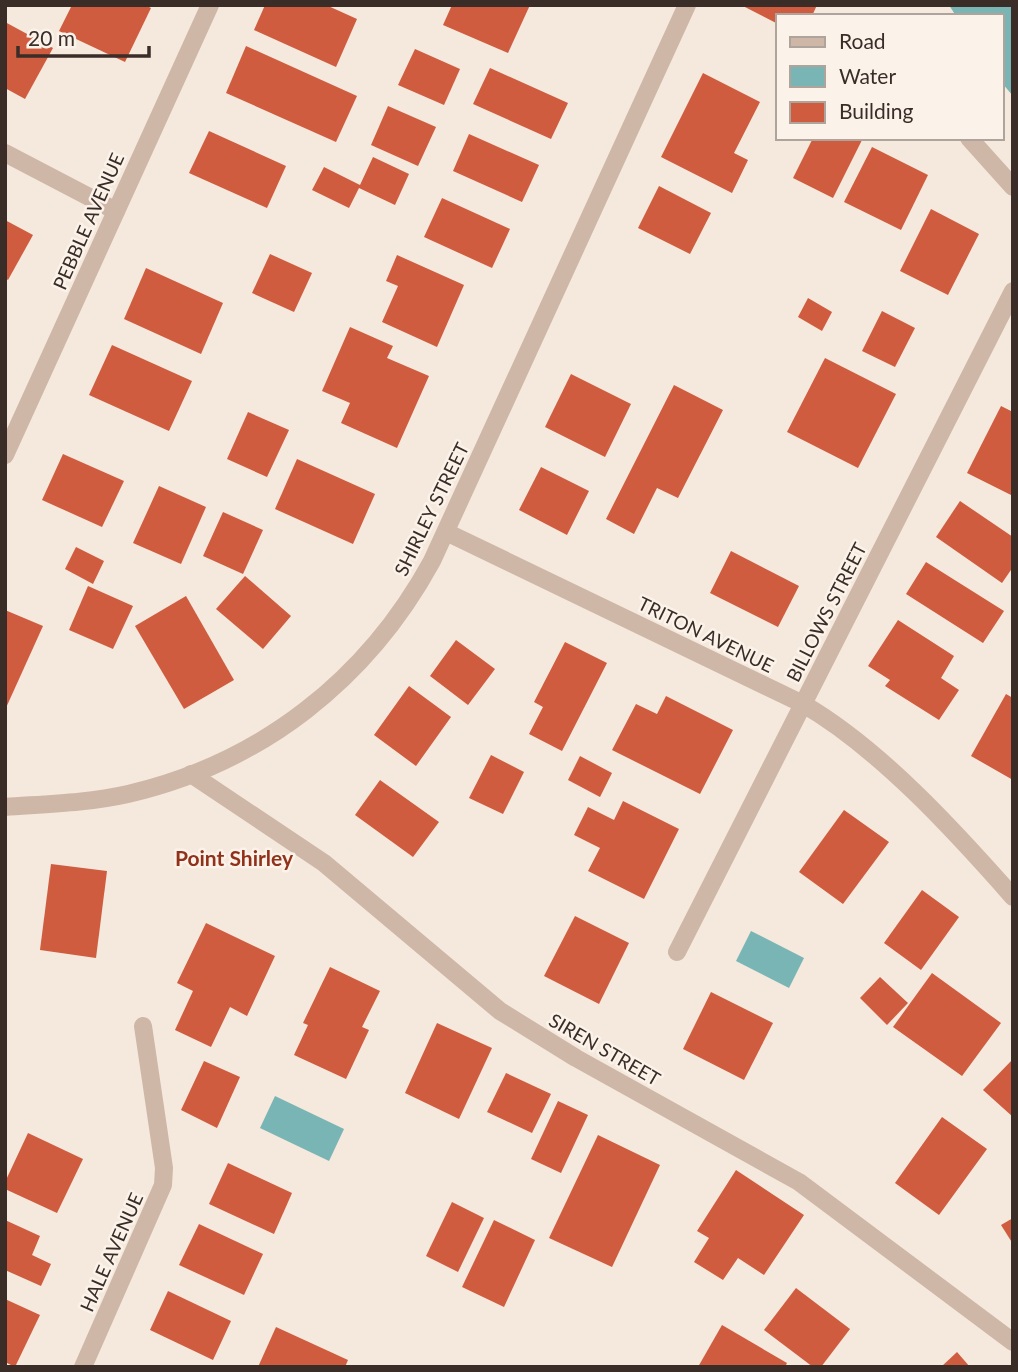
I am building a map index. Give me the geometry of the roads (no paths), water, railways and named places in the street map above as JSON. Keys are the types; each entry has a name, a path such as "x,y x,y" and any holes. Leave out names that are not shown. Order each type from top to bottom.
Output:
{"street":[{"name":"PEBBLE AVENUE","path":"5,455 210,5"},
{"name":"SHIRLEY STREET","path":"5,807 125,794 191,774 232,757 273,735 334,689 382,639 420,583 446,531 687,5"},
{"path":"971,140 1013,187"},
{"path":"5,153 116,211"},
{"name":"BILLOWS STREET","path":"677,951 1013,291"},
{"name":"TRITON AVENUE","path":"446,531 803,704 831,721 914,793 1013,897"},
{"name":"SIREN STREET","path":"191,774 324,863 465,985 508,1016 576,1058 799,1182 1013,1342"},
{"name":"HALE AVENUE","path":"88,1365 163,1185 163,1161 143,1026"}],"water":[{"path":"949,5 1013,5 1013,96 1004,85 1004,14 955,14"},
{"path":"751,931 804,958 789,988 736,961"},
{"path":"275,1096 344,1129 329,1161 260,1128"}],"district":[{"name":"Point Shirley","path":"234,857"}]}
